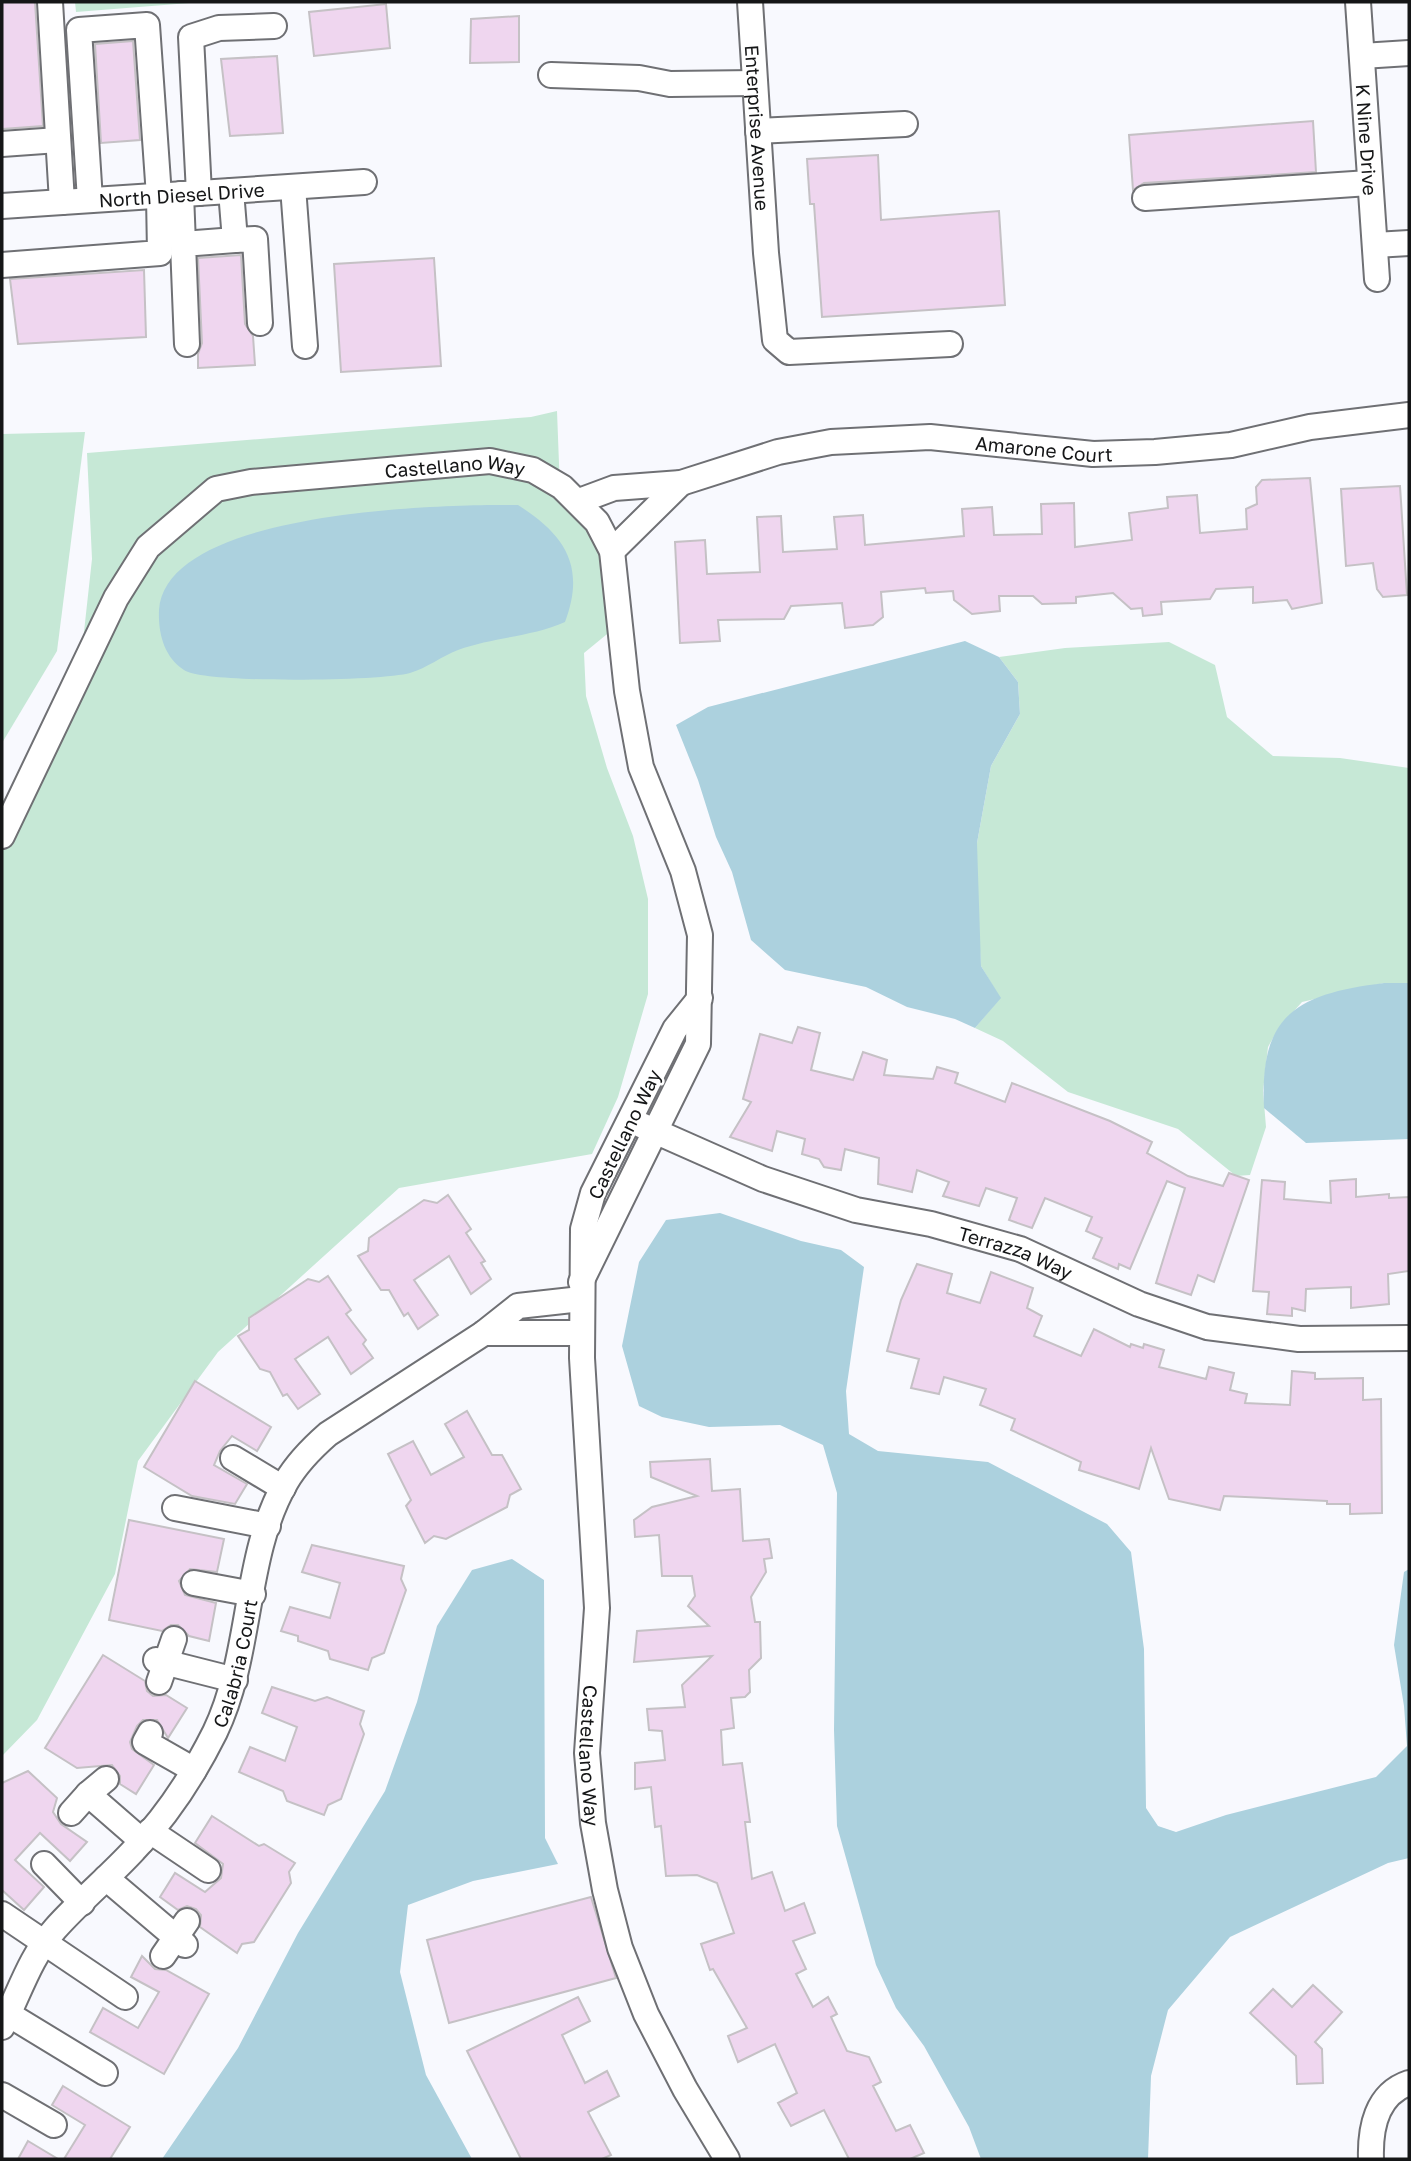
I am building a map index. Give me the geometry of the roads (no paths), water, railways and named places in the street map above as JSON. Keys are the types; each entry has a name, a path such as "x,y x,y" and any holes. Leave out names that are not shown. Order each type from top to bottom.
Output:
{"street":[{"path":"50,2 62,202"},
{"name":"Enterprise Avenue","path":"750,2 766,253 775,340 789,352 950,344"},
{"name":"K Nine Drive","path":"1358,2 1377,279"},
{"path":"90,200 79,30 147,25 156,156 180,194"},
{"path":"187,344 175,250 191,37 219,28 274,26"},
{"path":"1362,56 1409,53"},
{"path":"551,75 639,78 670,84 755,83"},
{"path":"758,131 905,124"},
{"path":"2,144 58,140"},
{"name":"North Diesel Drive","path":"2,206 364,182"},
{"path":"1145,198 1369,183"},
{"path":"293,187 305,346"},
{"path":"231,191 236,240"},
{"path":"2,265 175,250 255,239 260,323"},
{"path":"1374,245 1409,243"},
{"name":"Amarone Court","path":"681,484 778,452 831,442 930,437 1093,454 1155,452 1231,445 1310,427 1409,415"},
{"name":"Castellano Way","path":"2,836 116,598 148,547 216,489 264,481 490,461 533,470 579,501 597,522 612,551 627,691 641,767 682,871 699,935 698,1044 581,1290"},
{"path":"579,501 614,488 681,484"},
{"path":"612,551 681,484"},
{"name":"Castellano Way","path":"699,998 675,1029 593,1194 583,1229 582,1333 597,1608 587,1752 593,1823 605,1890 620,1948 646,2014 685,2089 727,2159"},
{"name":"Terrazza Way","path":"631,1119 763,1179 856,1210 931,1224 1020,1249 1139,1304 1207,1326 1299,1339 1409,1338"},
{"name":"Calabria Court","path":"5,2020 10,1986 46,1942 146,1836 194,1770 219,1723 235,1679 268,1526 283,1488 306,1454 328,1434 484,1333 518,1307 581,1290"},
{"path":"484,1333 582,1333"},
{"path":"238,1460 283,1488"},
{"path":"191,1513 268,1526"},
{"path":"198,1585 253,1594"},
{"path":"164,1661 235,1679"},
{"path":"145,1742 194,1770"},
{"path":"71,1813 97,1787 146,1836 200,1866"},
{"path":"45,1864 82,1903"},
{"path":"106,1878 177,1940"},
{"path":"2,1914 120,1994"},
{"path":"5,2020 97,2067"},
{"path":"1371,2159 1371,2130 1375,2116 1391,2094 1409,2084"},
{"path":"2,2095 54,2126"}],"water":[{"path":"518,505 548,528 567,554 572,568 573,584 565,622 471,646 410,673 366,678 294,680 224,678 198,674 177,665 164,644 159,610 173,577 208,551 256,533 313,520 373,511"},
{"path":"965,641 999,657 1018,682 1020,714 991,766 977,843 981,966 1001,998 975,1028 955,1019 907,1007 866,987 785,970 751,940 732,872 716,837 698,780 676,725 708,707"},
{"path":"1384,983 1409,983 1409,1139 1306,1143 1264,1108 1264,1076 1269,1050 1277,1029 1290,1014 1307,1002 1329,994"},
{"path":"720,1213 801,1241 841,1250 864,1267 846,1391 849,1434 878,1451 988,1462 1107,1524 1131,1552 1144,1649 1146,1808 1158,1826 1176,1832 1226,1815 1376,1777 1407,1746 1404,1706 1394,1645 1404,1572 1409,1569 1409,1858 1388,1863 1230,1937 1168,2010 1151,2076 1148,2159 981,2159 969,2127 924,2046 896,2008 876,1965 837,1826 834,1730 837,1493 823,1445 780,1425 709,1427 662,1417 639,1406 622,1346 639,1262 666,1220"},
{"path":"512,1559 544,1580 545,1838 558,1864 473,1881 408,1905 400,1972 426,2075 472,2159 162,2159 238,2048 298,1933 385,1791 417,1702 437,1626 472,1570"}]}
